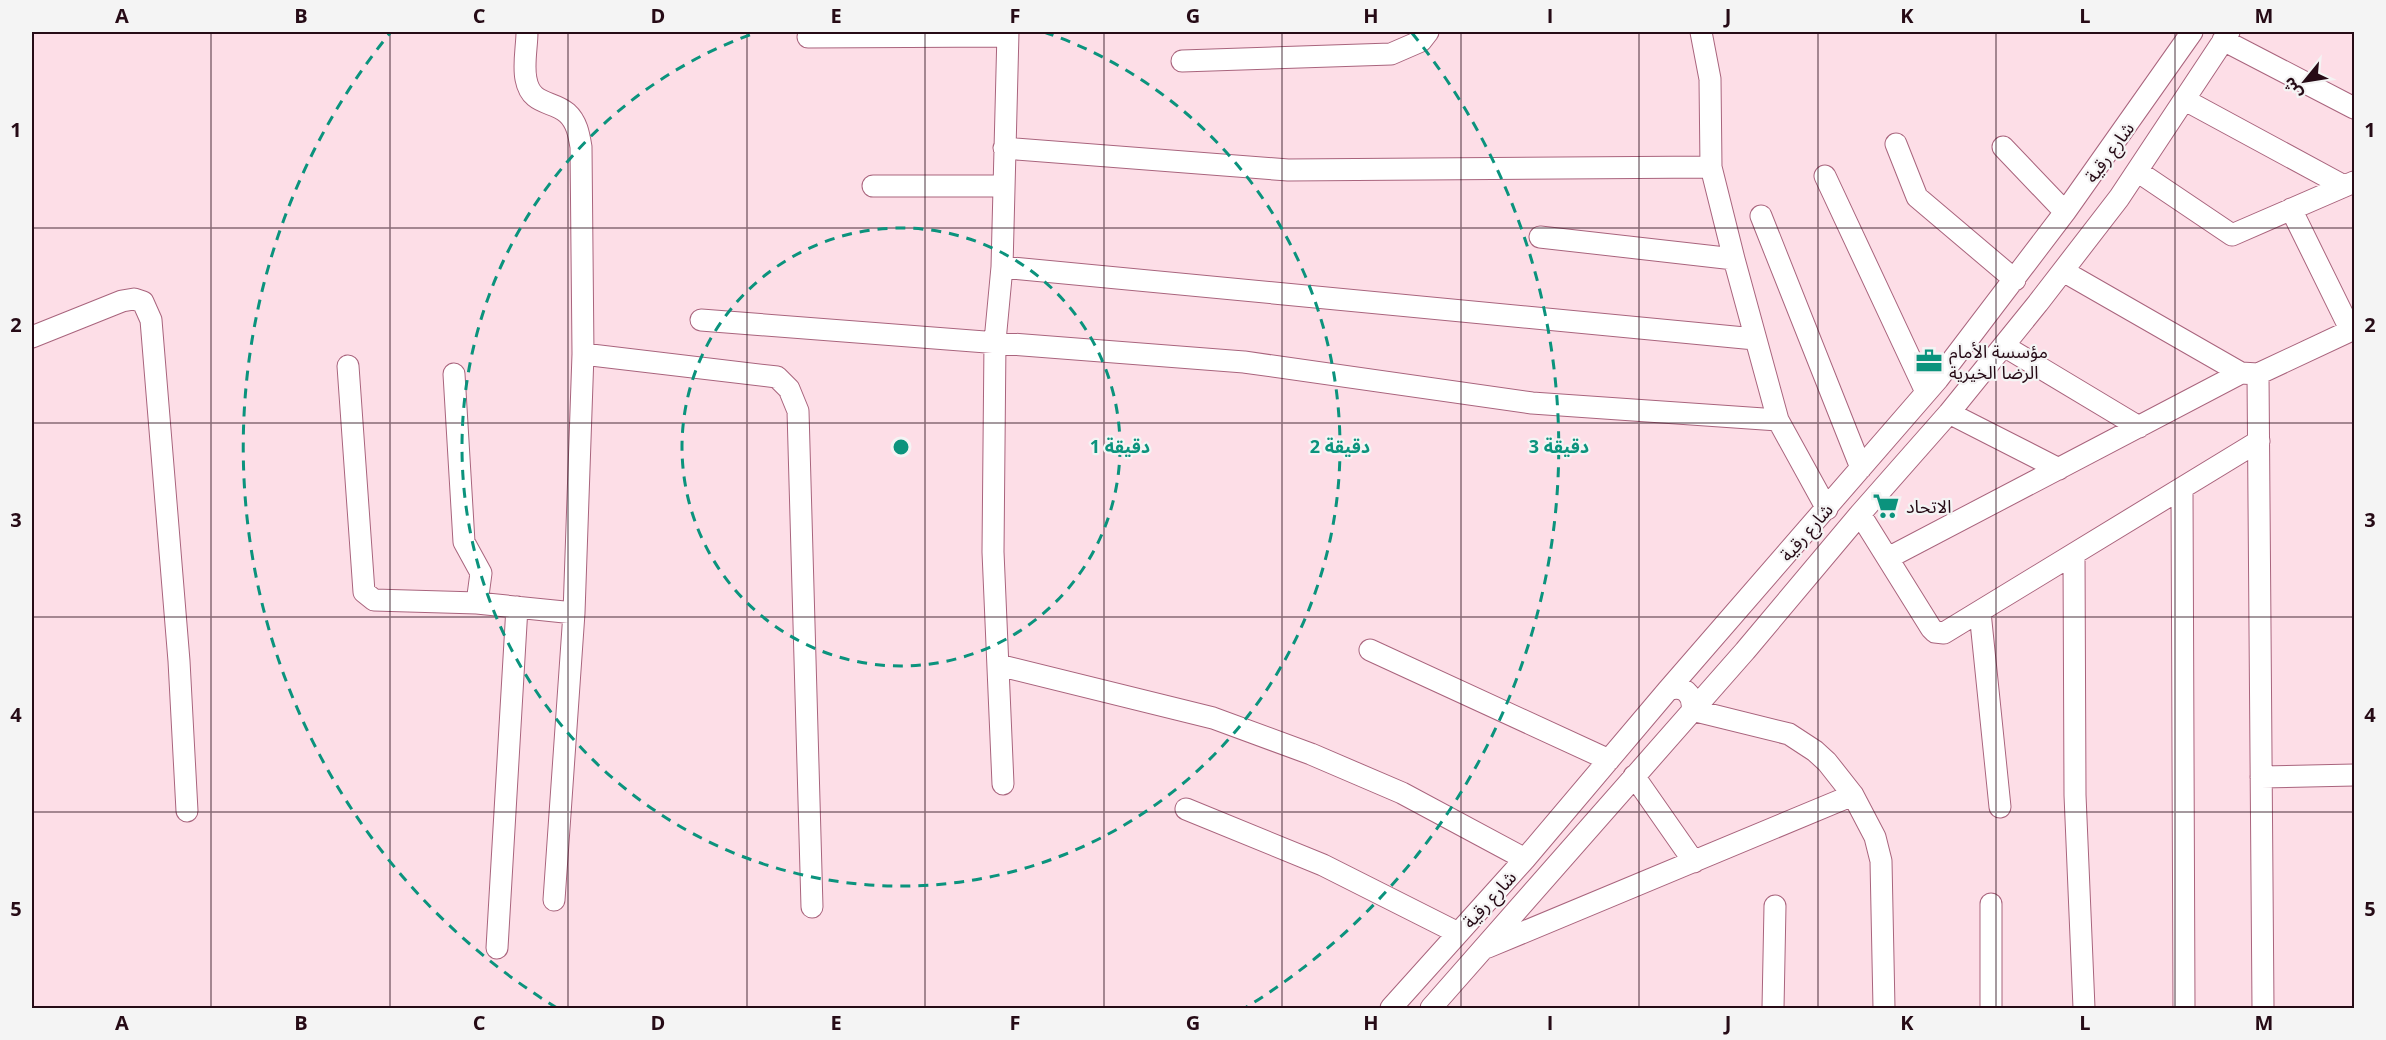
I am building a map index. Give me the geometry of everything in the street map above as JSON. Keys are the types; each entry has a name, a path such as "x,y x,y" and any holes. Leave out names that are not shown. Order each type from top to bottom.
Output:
{"street":[{"path":"527,32 525,78 532,94 543,102 566,112 577,126 581,147 583,354 574,613 554,900"},
{"path":"1182,61 1391,54 1421,42 1428,32"},
{"path":"1701,32 1710,79 1712,167 1755,339 1778,420 1827,509"},
{"name":"شارع رقية","path":"1391,1008 1525,859 1926,392 2066,212 2192,32"},
{"path":"808,37 1007,34 1002,267 995,341 993,552 1003,784"},
{"path":"2226,36 2355,108"},
{"name":"شارع رقية","path":"1431,1008 1745,651 2004,346 2137,171 2226,36"},
{"path":"2185,100 2349,184"},
{"path":"2125,130 2136,126 2146,129 2152,138 2152,149"},
{"path":"1896,144 1917,197 2015,280"},
{"path":"2003,147 2066,212"},
{"path":"1004,148 1288,170 1712,167"},
{"path":"2137,171 2232,235 2349,184"},
{"path":"1825,176 1926,392"},
{"path":"873,186 1004,186"},
{"path":"1888,558 2139,427 2250,374 2353,330 2291,209"},
{"path":"1761,216 1861,468"},
{"path":"1540,237 1734,259"},
{"path":"1002,267 1755,339"},
{"path":"2063,271 2250,374"},
{"path":"32,337 122,300 134,298 143,302 151,320 179,661 187,811"},
{"path":"701,320 1244,362 1532,403 1778,420"},
{"path":"2004,346 2139,427"},
{"path":"583,354 777,376 789,389 798,411 812,907"},
{"path":"348,366 364,592 374,600 477,603 574,613"},
{"path":"454,374 464,542 481,573 477,603"},
{"path":"2250,374 2259,441 2263,1008"},
{"path":"1949,413 2059,469"},
{"path":"1860,513 1935,632 1944,633 2259,441"},
{"path":"2182,490 2184,1008"},
{"path":"2074,555 2075,795 2084,1008"},
{"path":"497,948 518,607"},
{"path":"1980,612 2000,807"},
{"path":"1721,630 1719,640 1725,650 1735,654 1745,651"},
{"path":"1370,650 1609,760"},
{"path":"998,665 1213,718 1311,754 1402,793 1525,859"},
{"path":"1668,690 1678,688 1687,691 1692,700 1692,710 1789,734 1827,762 1853,795 1875,837 1881,861 1884,1008"},
{"path":"2261,777 2355,775"},
{"path":"1634,776 1694,862"},
{"path":"1481,950 1853,795"},
{"path":"1186,809 1323,865 1458,933"},
{"path":"1991,904 1991,1008"},
{"path":"1773,1008 1775,906"}],"place":[{"name":"مؤسسة الأمام الرضا الخيرية","path":"1929,361"},
{"name":"الاتحاد","path":"1886,506"}]}
